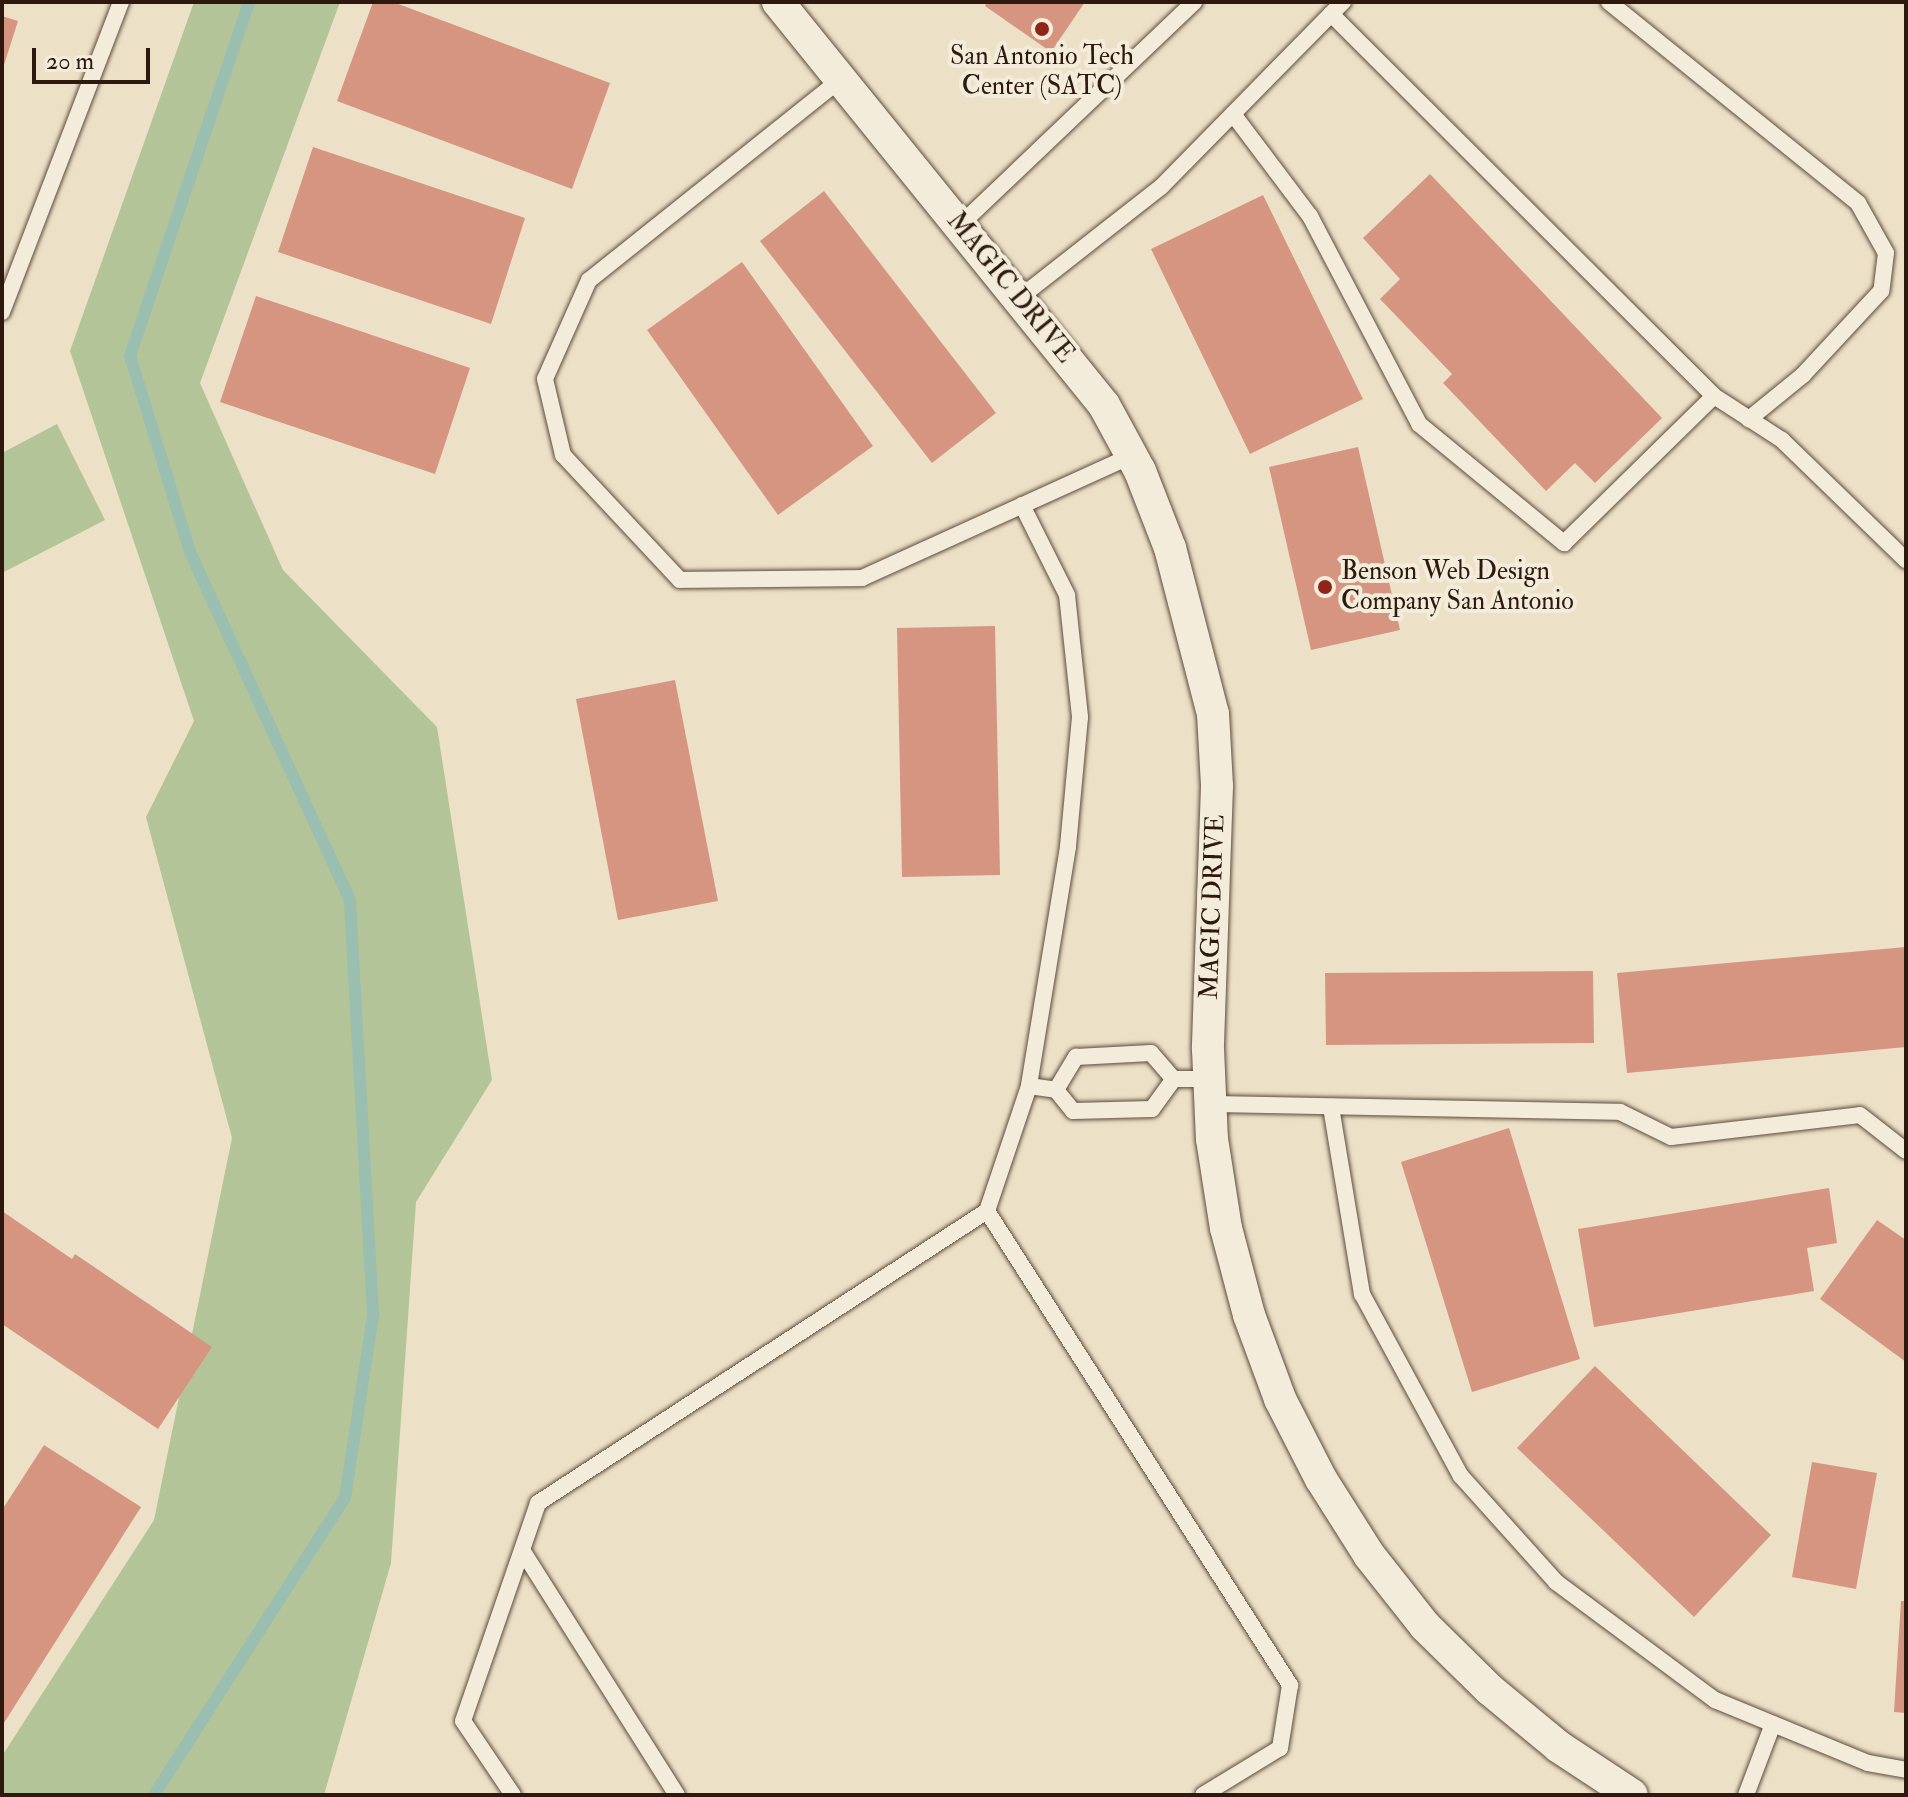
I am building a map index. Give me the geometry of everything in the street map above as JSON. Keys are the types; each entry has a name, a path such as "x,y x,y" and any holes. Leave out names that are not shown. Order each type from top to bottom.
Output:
{"street":[{"name":"MAGIC DRIVE","path":"778,2 1104,405 1131,456 1170,548 1213,714 1217,786 1210,1092 1226,1228 1249,1315 1280,1399 1321,1479 1369,1555 1425,1626 1489,1689 1535,1728 1632,1795"}],"lane":[{"path":"2,312 121,2"},
{"path":"959,226 1194,2"},
{"path":"1609,2 1858,203 1886,253 1881,291 1830,342 1803,375 1749,419"},
{"path":"1018,299 1161,187 1337,8 1714,396 1782,440 1906,560"},
{"path":"841,79 589,280 545,379 563,455 680,580 862,578 1131,456"},
{"path":"1233,114 1310,216 1419,424 1564,543 1714,396"},
{"path":"513,1795 463,1721 538,1503 987,1211 1029,1086 1068,847 1080,717 1067,595 1022,505"},
{"path":"1056,1090 1076,1057 1151,1053 1174,1079 1210,1092 1331,1107 1620,1112 1671,1137 1860,1115 1906,1151"},
{"path":"1029,1086 1056,1090 1073,1111 1152,1109 1174,1079"},
{"path":"1331,1107 1362,1294 1461,1476 1556,1582 1715,1700 1868,1763 1906,1770"},
{"path":"987,1211 1290,1685 1280,1748 1203,1795"},
{"path":"522,1550 677,1795"},
{"path":"1746,1795 1773,1724"}],"green space":[{"path":"194,2 340,2 200,383 283,570 437,727 492,1080 416,1202 391,1563 324,1795 2,1795 2,1756 154,1520 232,1138 146,817 194,721 70,351"},
{"path":"57,424 105,520 2,573 2,453"}],"building":[{"path":"373,2 393,2 610,83 572,189 337,101"},
{"name":"San Antonio Tech Center (SATC)","path":"987,2 1085,2 1051,52 985,6"},
{"path":"2,16 18,21 3,68 2,68"},
{"path":"313,147 525,218 491,324 278,252"},
{"path":"1430,174 1662,418 1595,483 1575,463 1546,491 1443,383 1452,374 1380,299 1400,279 1363,238"},
{"path":"824,191 996,413 932,463 760,241"},
{"path":"1263,195 1363,399 1250,454 1151,249"},
{"path":"742,262 873,446 778,515 647,330"},
{"path":"256,296 470,368 435,474 220,402"},
{"path":"1358,447 1400,630 1311,650 1269,467"},
{"path":"995,626 1000,875 902,877 897,628"},
{"path":"675,680 718,901 618,920 576,699"},
{"path":"1906,947 1906,1047 1627,1073 1617,973"},
{"path":"1593,971 1594,1043 1326,1045 1325,973"},
{"path":"1509,1128 1580,1359 1472,1392 1401,1162"},
{"path":"1829,1188 1837,1243 1807,1248 1814,1291 1594,1327 1578,1229"},
{"path":"2,1211 72,1259 75,1254 212,1347 158,1429 2,1324"},
{"path":"1877,1220 1906,1240 1906,1362 1820,1299"},
{"path":"1595,1366 1771,1535 1694,1617 1517,1448"},
{"path":"44,1445 141,1507 2,1726 2,1510"},
{"path":"1812,1462 1877,1473 1856,1589 1792,1577"},
{"path":"1901,1601 1906,1601 1906,1713 1894,1712"}],"waterway":[{"path":"154,1795 345,1498 373,1314 350,900 191,555 130,356 249,2"}],"place":[{"name":"San Antonio Tech Center (SATC)","path":"1042,29"},
{"name":"Benson Web Design Company San Antonio","path":"1325,587"}]}
